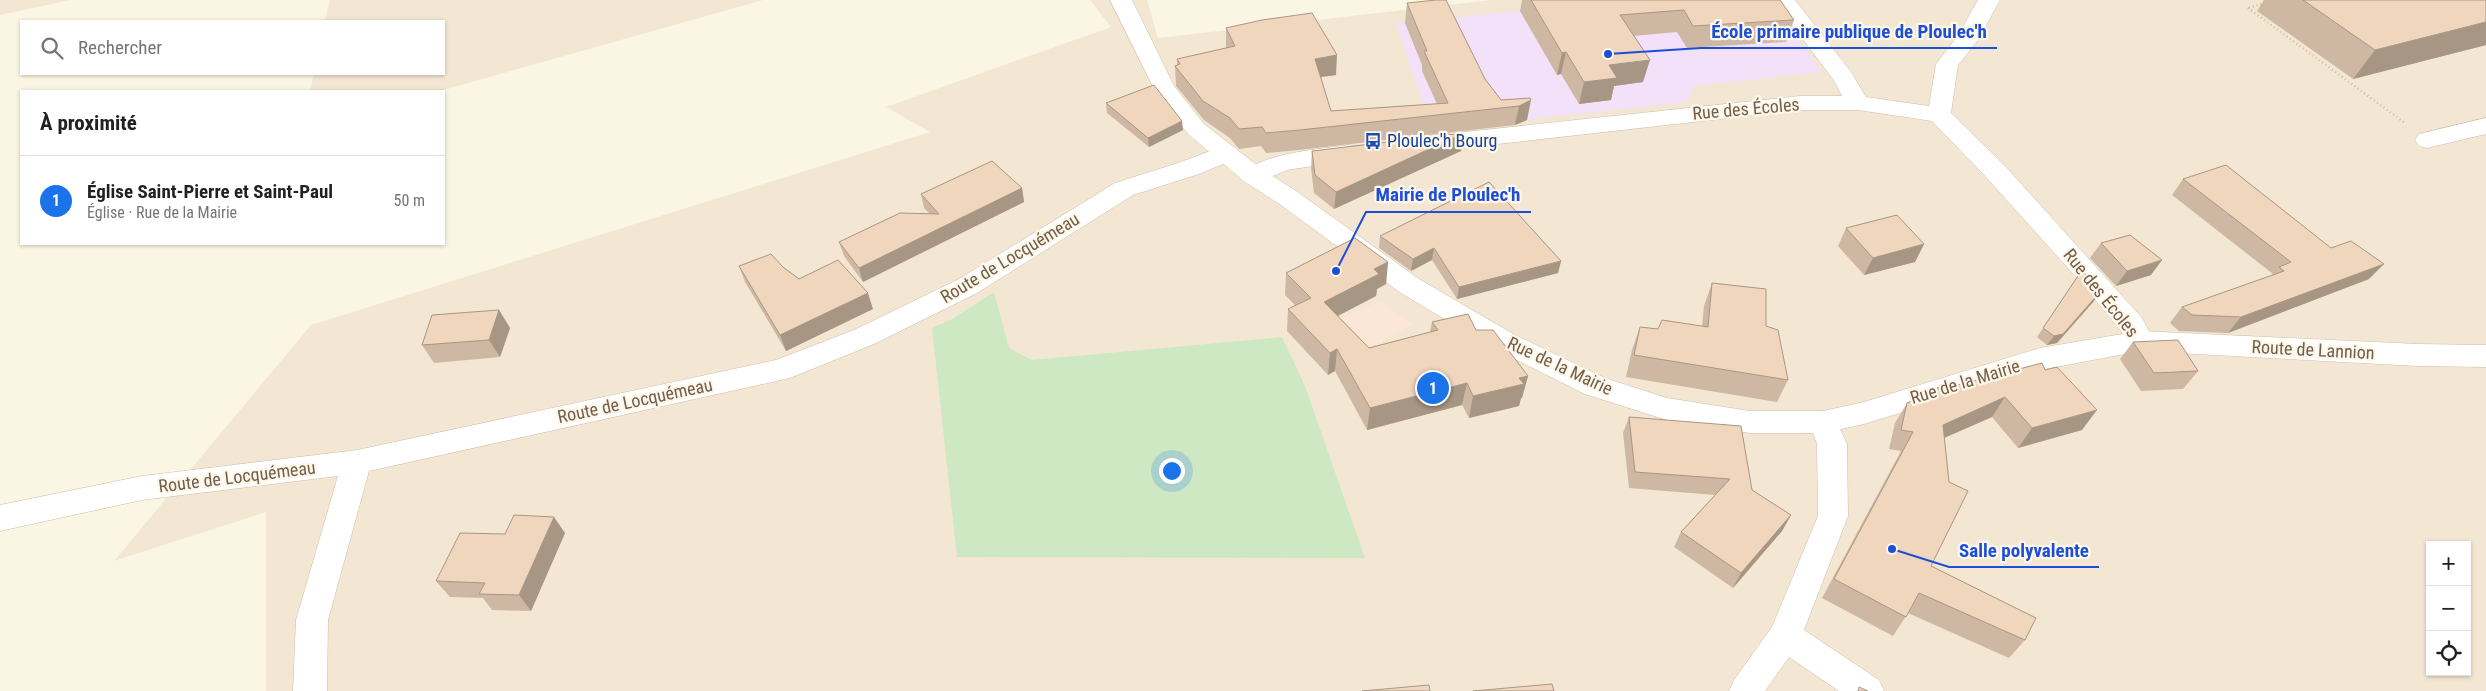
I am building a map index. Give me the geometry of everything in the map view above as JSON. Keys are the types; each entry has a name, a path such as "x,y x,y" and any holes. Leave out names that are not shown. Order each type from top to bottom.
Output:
{"street":[{"name":"Rue de la Mairie","path":"1121,0 1164,88 1196,129 1254,176 1287,197 1410,286 1505,342 1595,386 1667,409 1750,422 1823,422 1864,413 2040,359 2140,341"},
{"path":"1784,0 1843,77 1858,103"},
{"path":"1939,115 1947,64 1966,40 1989,0"},
{"name":"Rue des Écoles","path":"1402,147 1800,103 1858,103 1939,115 1995,171 2086,271 2132,325 2140,341"},
{"path":"2427,140 2486,126"},
{"path":"1254,176 1282,163 1374,150"},
{"name":"Route de Locquémeau","path":"0,518 142,488 357,462 780,370 864,337 968,286 1124,189 1190,168 1226,153"},
{"name":"Route de Lannion","path":"2140,341 2417,355 2486,356"},
{"path":"1746,691 1785,636 1833,516 1832,444 1823,422"},
{"path":"310,691 312,620 357,462"},
{"path":"1785,636 1867,691"}],"path":[{"path":"2270,2 2248,8 2427,140"}],"shaded area":[{"path":"0,0 70,0 0,15"},
{"path":"330,0 763,0 444,90 310,90 314,75 445,75 445,20 325,20"},
{"path":"1090,0 1147,0 1158,38 1492,0 2486,0 2486,691 266,691 266,512 114,561 311,325 930,132 886,107 1111,27"},
{"path":"1659,0 1769,0 1822,72 1695,86 1686,102 1432,130 1396,23 1550,8"},
{"path":"1380,301 1413,324 1357,354 1328,324"}],"green space":[{"path":"994,292 1009,348 1032,360 1282,337 1305,386 1365,558 957,557 932,328 952,319"}],"building":[{"path":"1446,0 1485,79 1501,100 1530,98 1531,100 1519,106 1266,133 1262,127 1239,129 1230,118 1203,101 1175,66 1180,64 1177,59 1235,46 1226,28 1262,20 1312,13 1337,55 1315,59 1331,111 1448,103 1424,51 1427,51 1407,3"},
{"path":"1531,0 1780,0 1794,20 1693,26 1684,10 1620,15 1650,60 1609,65 1617,78 1584,82 1566,52 1562,53"},
{"path":"2303,0 2486,0 2486,22 2375,50"},
{"path":"1154,85 1182,121 1148,138 1106,103"},
{"path":"1464,133 1336,192 1315,175 1312,151"},
{"path":"992,161 1022,188 859,268 839,242 900,213 939,214 921,194"},
{"path":"2226,165 2331,248 2351,241 2384,264 2241,317 2192,315 2182,307 2284,271 2279,267 2291,262 2183,179"},
{"path":"1489,182 1561,261 1459,287 1434,248 1413,259 1380,236"},
{"path":"1897,215 1924,244 1873,258 1846,228"},
{"path":"2130,235 2162,260 2127,271 2101,243"},
{"path":"1355,238 1388,262 1374,269 1379,274 1324,302 1369,348 1438,330 1432,322 1468,314 1476,330 1493,330 1528,376 1519,378 1524,384 1473,396 1467,383 1370,408 1337,349 1330,353 1288,309 1311,298 1286,273"},
{"path":"771,254 783,267 799,279 838,260 868,293 780,335 739,266"},
{"path":"2082,270 2100,292 2063,334 2054,336 2043,328"},
{"path":"1712,283 1766,289 1766,326 1778,330 1788,380 1634,355 1640,327 1658,329 1662,320 1708,327"},
{"path":"499,310 489,340 422,345 432,315"},
{"path":"2178,340 2198,371 2154,373 2133,342"},
{"path":"2042,363 2045,370 2057,367 2097,410 2032,428 2005,397 1943,425 1949,482 1968,491 1931,566 2036,618 2025,640 1919,593 1906,617 1834,579 1913,432 1901,430 1907,403 1935,392 1938,387 1939,390"},
{"path":"1629,417 1741,426 1752,490 1791,515 1741,573 1681,532 1730,479 1635,472"},
{"path":"514,515 554,517 519,595 479,594 485,583 436,581 460,533 505,534"},
{"path":"1552,684 1554,691 1473,691"},
{"path":"1429,685 1430,691 1362,691"},
{"path":"1859,687 1868,691 1858,691"}],"place":[{"name":"École primaire publique de Ploulec'h","path":"1608,54"},
{"name":"Ploulec'h Bourg","path":"1373,141"},
{"name":"Mairie de Ploulec'h","path":"1336,271"},
{"name":"Église Saint-Pierre et Saint-Paul","path":"1433,388"},
{"name":"Salle polyvalente","path":"1892,549"}]}
